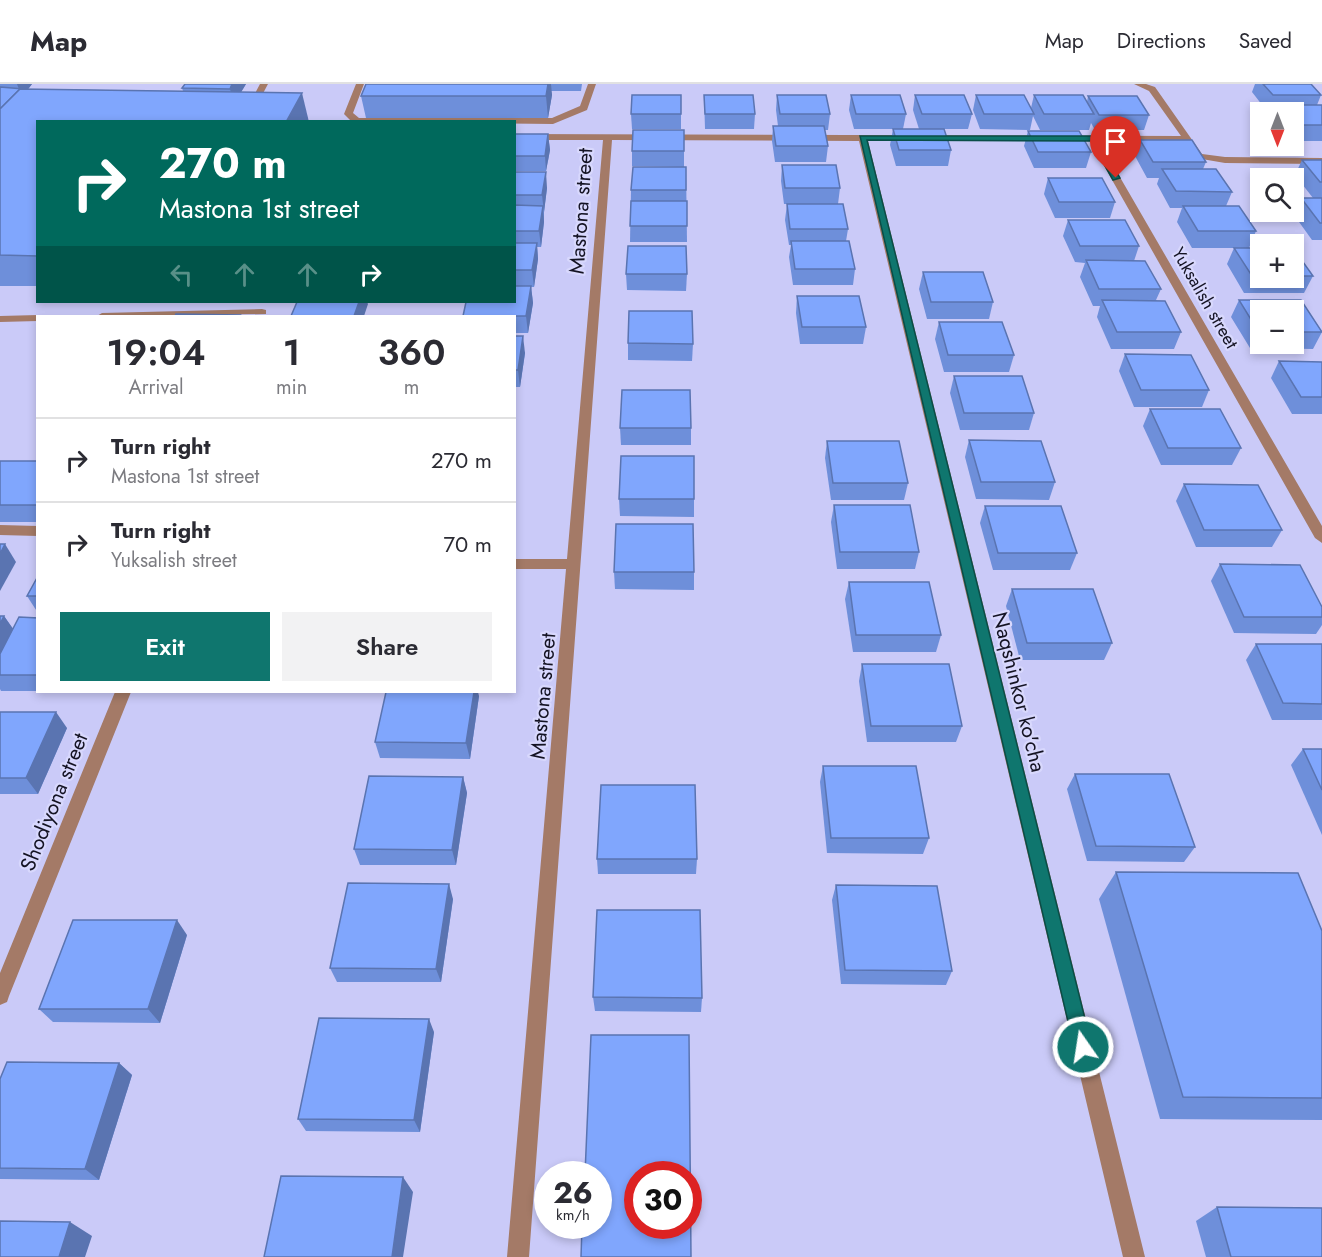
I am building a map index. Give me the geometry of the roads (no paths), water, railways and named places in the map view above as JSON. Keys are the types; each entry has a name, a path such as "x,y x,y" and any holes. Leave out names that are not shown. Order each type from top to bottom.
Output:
{"street":[{"path":"248,113 264,84"},
{"path":"356,120 348,114 360,84"},
{"path":"516,121 553,121 584,108 592,84"},
{"path":"1138,84 1152,89 1199,156 1211,159 1322,161"},
{"path":"516,137 1187,139"},
{"name":"Mastona street","path":"518,1257 608,137"},
{"name":"Naqshinkor ko'cha","path":"863,138 1134,1257"},
{"name":"Yuksalish street","path":"1093,138 1322,538"},
{"path":"129,315 263,310"},
{"path":"0,320 36,318"},
{"path":"0,530 36,531"},
{"path":"516,564 575,564"},
{"name":"Shodiyona street","path":"0,996 123,693"}]}
